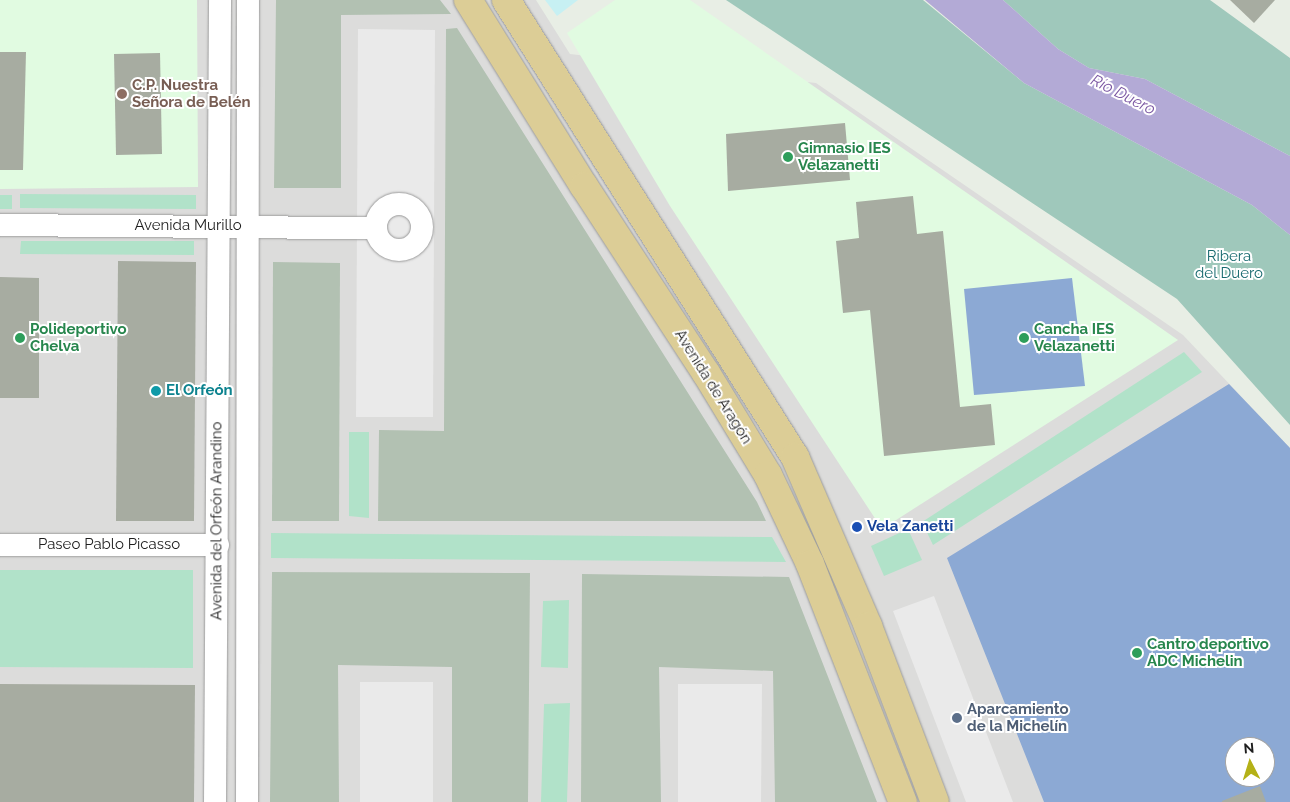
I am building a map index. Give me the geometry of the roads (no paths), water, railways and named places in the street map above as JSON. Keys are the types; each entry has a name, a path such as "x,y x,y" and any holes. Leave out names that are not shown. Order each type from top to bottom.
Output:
{"highway":[{"name":"Avenida de Aragón","path":"468,0 768,474 810,564 903,802"},
{"path":"506,0 795,457 868,626 935,802"}],"street":[{"name":"Avenida del Orfeón Arandino","path":"215,802 220,0"},
{"name":"Avenida del Orfeón Arandino","path":"247,802 248,0"},
{"name":"Avenida Murillo","path":"0,225 375,228"},
{"name":"Paseo Pablo Picasso","path":"0,545 218,545"}],"water":[{"name":"Río Duero","path":"925,0 1003,0 1058,49 1089,68 1145,79 1290,156 1290,235 1252,205 1024,83"}],"place":[{"name":"C.P. Nuestra Señora de Belén","path":"122,94"},
{"name":"Gimnasio IES Velazanetti","path":"788,157"},
{"name":"Polideportivo Chelva","path":"20,338"},
{"name":"Cancha IES Velazanetti","path":"1024,338"},
{"name":"El Orfeón","path":"156,391"},
{"name":"Vela Zanetti","path":"857,527"},
{"name":"Cantro deportivo ADC Michelin","path":"1137,653"},
{"name":"Aparcamiento de la Michelín","path":"957,718"}],"park label":[{"name":"Ribera del Duero","path":"1229,264"}]}
